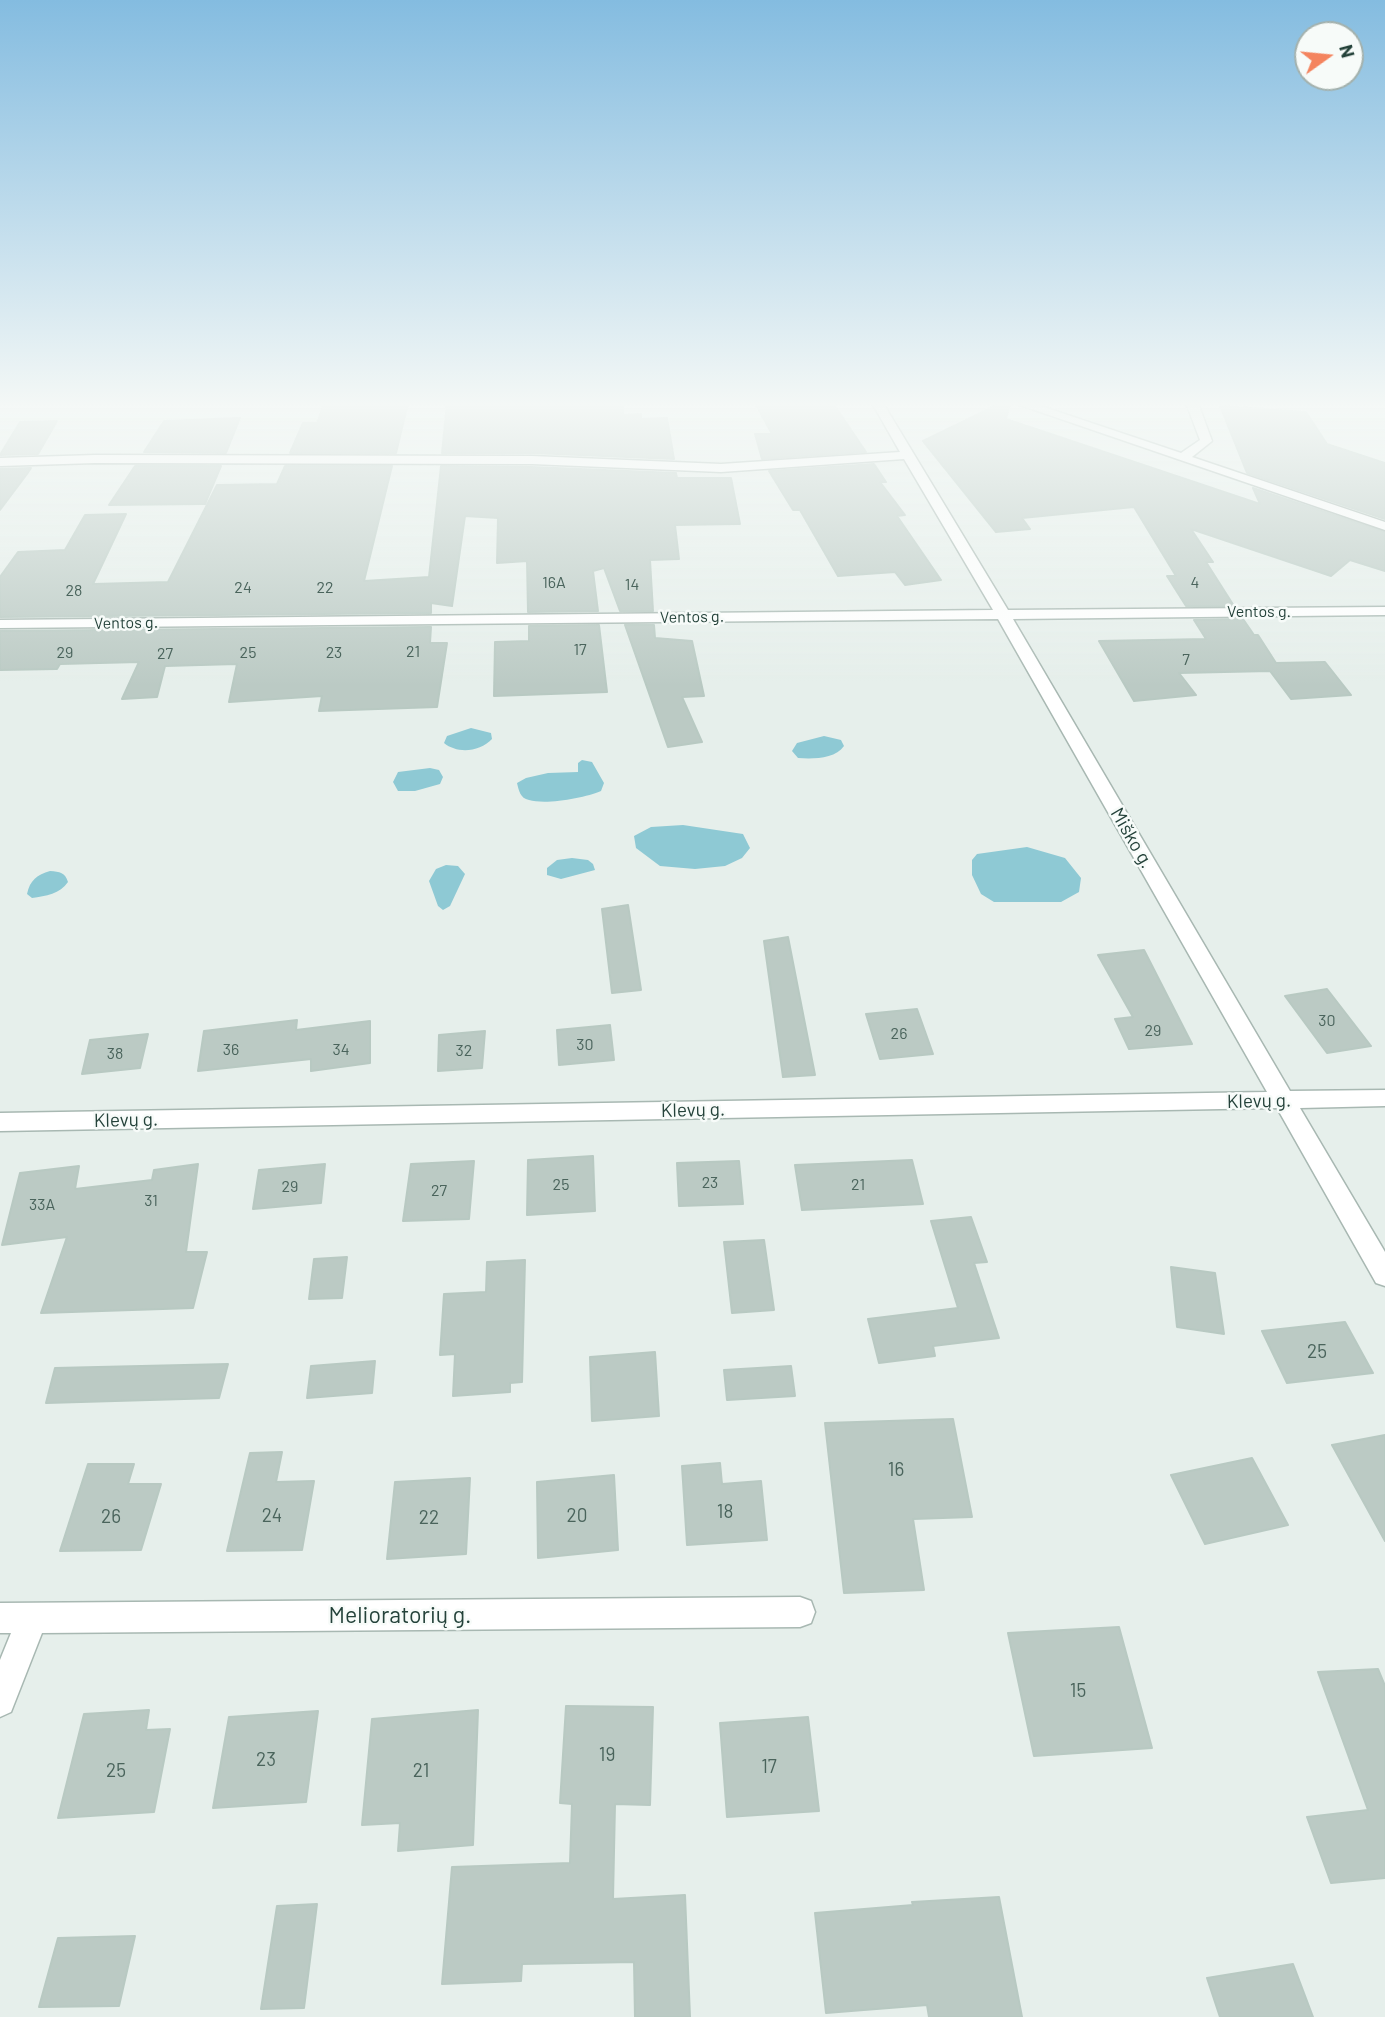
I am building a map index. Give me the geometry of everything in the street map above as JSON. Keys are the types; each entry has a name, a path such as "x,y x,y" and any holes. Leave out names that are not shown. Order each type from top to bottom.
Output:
{"street":[{"name":"Miško g.","path":"932,497 1003,614 1385,1275"},
{"path":"1299,497 1385,526"},
{"name":"Ventos g.","path":"0,624 1385,611"},
{"name":"Klevų g.","path":"0,1122 1385,1098"},
{"name":"Melioratorių g.","path":"0,1618 800,1612"},
{"path":"0,1701 32,1618"}],"water":[{"path":"471,728 491,733 492,739 481,747 468,750 455,749 444,743 447,736"},
{"path":"824,736 841,740 844,746 835,754 817,758 798,758 792,751 797,743"},
{"path":"582,760 592,762 604,783 601,791 545,802 529,800 520,794 517,783 526,778 548,773 578,772 578,763"},
{"path":"430,768 439,770 443,777 440,784 415,791 398,791 393,782 398,772"},
{"path":"683,825 743,834 750,848 742,858 725,866 695,869 660,866 636,848 634,836 651,827"},
{"path":"1027,847 1065,858 1081,878 1079,892 1061,902 994,902 981,894 972,875 972,860 977,854"},
{"path":"557,860 588,860 595,870 561,879 547,875 547,868"},
{"path":"446,865 458,866 465,874 450,906 443,910 438,906 429,881 436,869"},
{"path":"50,871 62,873 68,882 57,892 47,895 32,898 27,894 35,879"}],"building":[{"path":"0,497 10,497 0,510"},
{"path":"114,497 208,497 205,504 109,505"},
{"path":"211,497 384,497 364,581 429,577 438,497 735,497 740,524 675,525 679,559 650,560 653,611 620,611 604,568 593,571 598,611 528,612 527,561 497,563 498,518 465,516 452,606 431,603 431,613 0,617 0,577 18,552 65,550 85,515 126,514 93,584 168,582"},
{"path":"785,497 891,497 905,515 897,516 941,580 905,585 895,572 838,576 800,510 793,510"},
{"path":"968,497 1239,497 1260,504 1257,497 1280,497 1385,532 1385,571 1350,560 1331,576 1191,529 1213,562 1206,562 1234,606 1186,606 1167,576 1176,576 1134,507 1022,518 1030,529 996,532"},
{"path":"1319,497 1385,497 1385,519"},
{"path":"1243,619 1254,635 1258,635 1276,663 1325,662 1351,695 1291,699 1270,671 1179,673 1196,695 1134,701 1099,641 1206,639 1194,620"},
{"path":"599,625 607,692 494,696 495,642 529,641 529,626"},
{"path":"625,625 654,625 655,638 692,641 704,696 682,697 702,742 668,747"},
{"path":"431,627 430,643 447,643 437,707 319,711 322,696 229,702 237,664 165,666 157,697 122,699 139,662 60,664 57,669 0,670 0,631"},
{"path":"628,905 641,990 612,993 602,909"},
{"path":"788,937 815,1075 783,1077 764,941"},
{"path":"1144,950 1192,1044 1129,1049 1115,1019 1133,1017 1098,955"},
{"path":"1327,989 1371,1046 1327,1053 1285,996"},
{"path":"917,1009 933,1054 880,1059 866,1014"},
{"path":"297,1020 296,1030 370,1021 370,1063 311,1071 311,1059 198,1071 204,1031"},
{"path":"610,1025 614,1060 559,1065 557,1030"},
{"path":"485,1031 482,1068 438,1071 439,1035"},
{"path":"148,1034 140,1068 82,1074 90,1040"},
{"path":"593,1156 595,1211 527,1215 528,1160"},
{"path":"912,1160 923,1204 802,1210 795,1165"},
{"path":"474,1161 469,1219 403,1221 411,1164"},
{"path":"739,1161 743,1204 679,1206 677,1163"},
{"path":"198,1164 186,1252 207,1252 193,1308 41,1313 67,1237 2,1245 20,1173 79,1166 75,1189 152,1180 154,1170"},
{"path":"325,1164 321,1203 253,1209 259,1170"},
{"path":"971,1217 987,1262 974,1263 999,1338 933,1346 935,1356 879,1363 868,1319 958,1308 931,1221"},
{"path":"764,1240 774,1310 732,1313 724,1242"},
{"path":"347,1257 342,1298 309,1299 314,1259"},
{"path":"525,1260 522,1382 510,1383 510,1392 453,1396 455,1354 440,1355 444,1294 486,1292 487,1262"},
{"path":"1171,1267 1215,1273 1224,1334 1177,1327"},
{"path":"1345,1322 1373,1373 1287,1383 1262,1331"},
{"path":"655,1352 659,1416 592,1421 590,1357"},
{"path":"375,1361 372,1393 307,1398 311,1366"},
{"path":"228,1364 219,1398 46,1403 55,1368"},
{"path":"791,1366 795,1396 727,1400 724,1370"},
{"path":"953,1419 972,1517 913,1519 924,1590 844,1593 825,1423"},
{"path":"1385,1435 1385,1541 1332,1445"},
{"path":"282,1452 276,1482 314,1481 302,1550 227,1551 250,1453"},
{"path":"1252,1458 1288,1525 1205,1544 1171,1475"},
{"path":"720,1463 722,1484 761,1481 767,1540 687,1545 682,1466"},
{"path":"88,1464 134,1464 128,1484 161,1484 141,1550 60,1551"},
{"path":"614,1475 618,1550 538,1558 537,1482"},
{"path":"470,1478 466,1554 387,1559 395,1482"},
{"path":"1119,1627 1152,1748 1034,1756 1008,1633"},
{"path":"1378,1669 1385,1686 1385,1878 1331,1883 1307,1817 1368,1810 1318,1672"},
{"path":"566,1706 653,1707 650,1805 615,1804 613,1899 685,1895 690,2017 635,2017 634,1962 522,1964 521,1981 442,1984 452,1867 570,1863 572,1804 560,1803"},
{"path":"149,1710 146,1730 170,1729 154,1812 58,1818 84,1714"},
{"path":"478,1710 473,1845 398,1851 400,1823 362,1825 372,1719"},
{"path":"318,1711 306,1802 213,1808 229,1717"},
{"path":"808,1717 819,1811 727,1817 720,1723"},
{"path":"999,1897 1022,2017 929,2017 927,2005 826,2013 815,1913 913,1905 912,1902"},
{"path":"317,1904 304,2008 261,2009 277,1906"},
{"path":"135,1936 119,2006 39,2007 58,1938"},
{"path":"1293,1964 1313,2017 1220,2017 1207,1978"}]}
